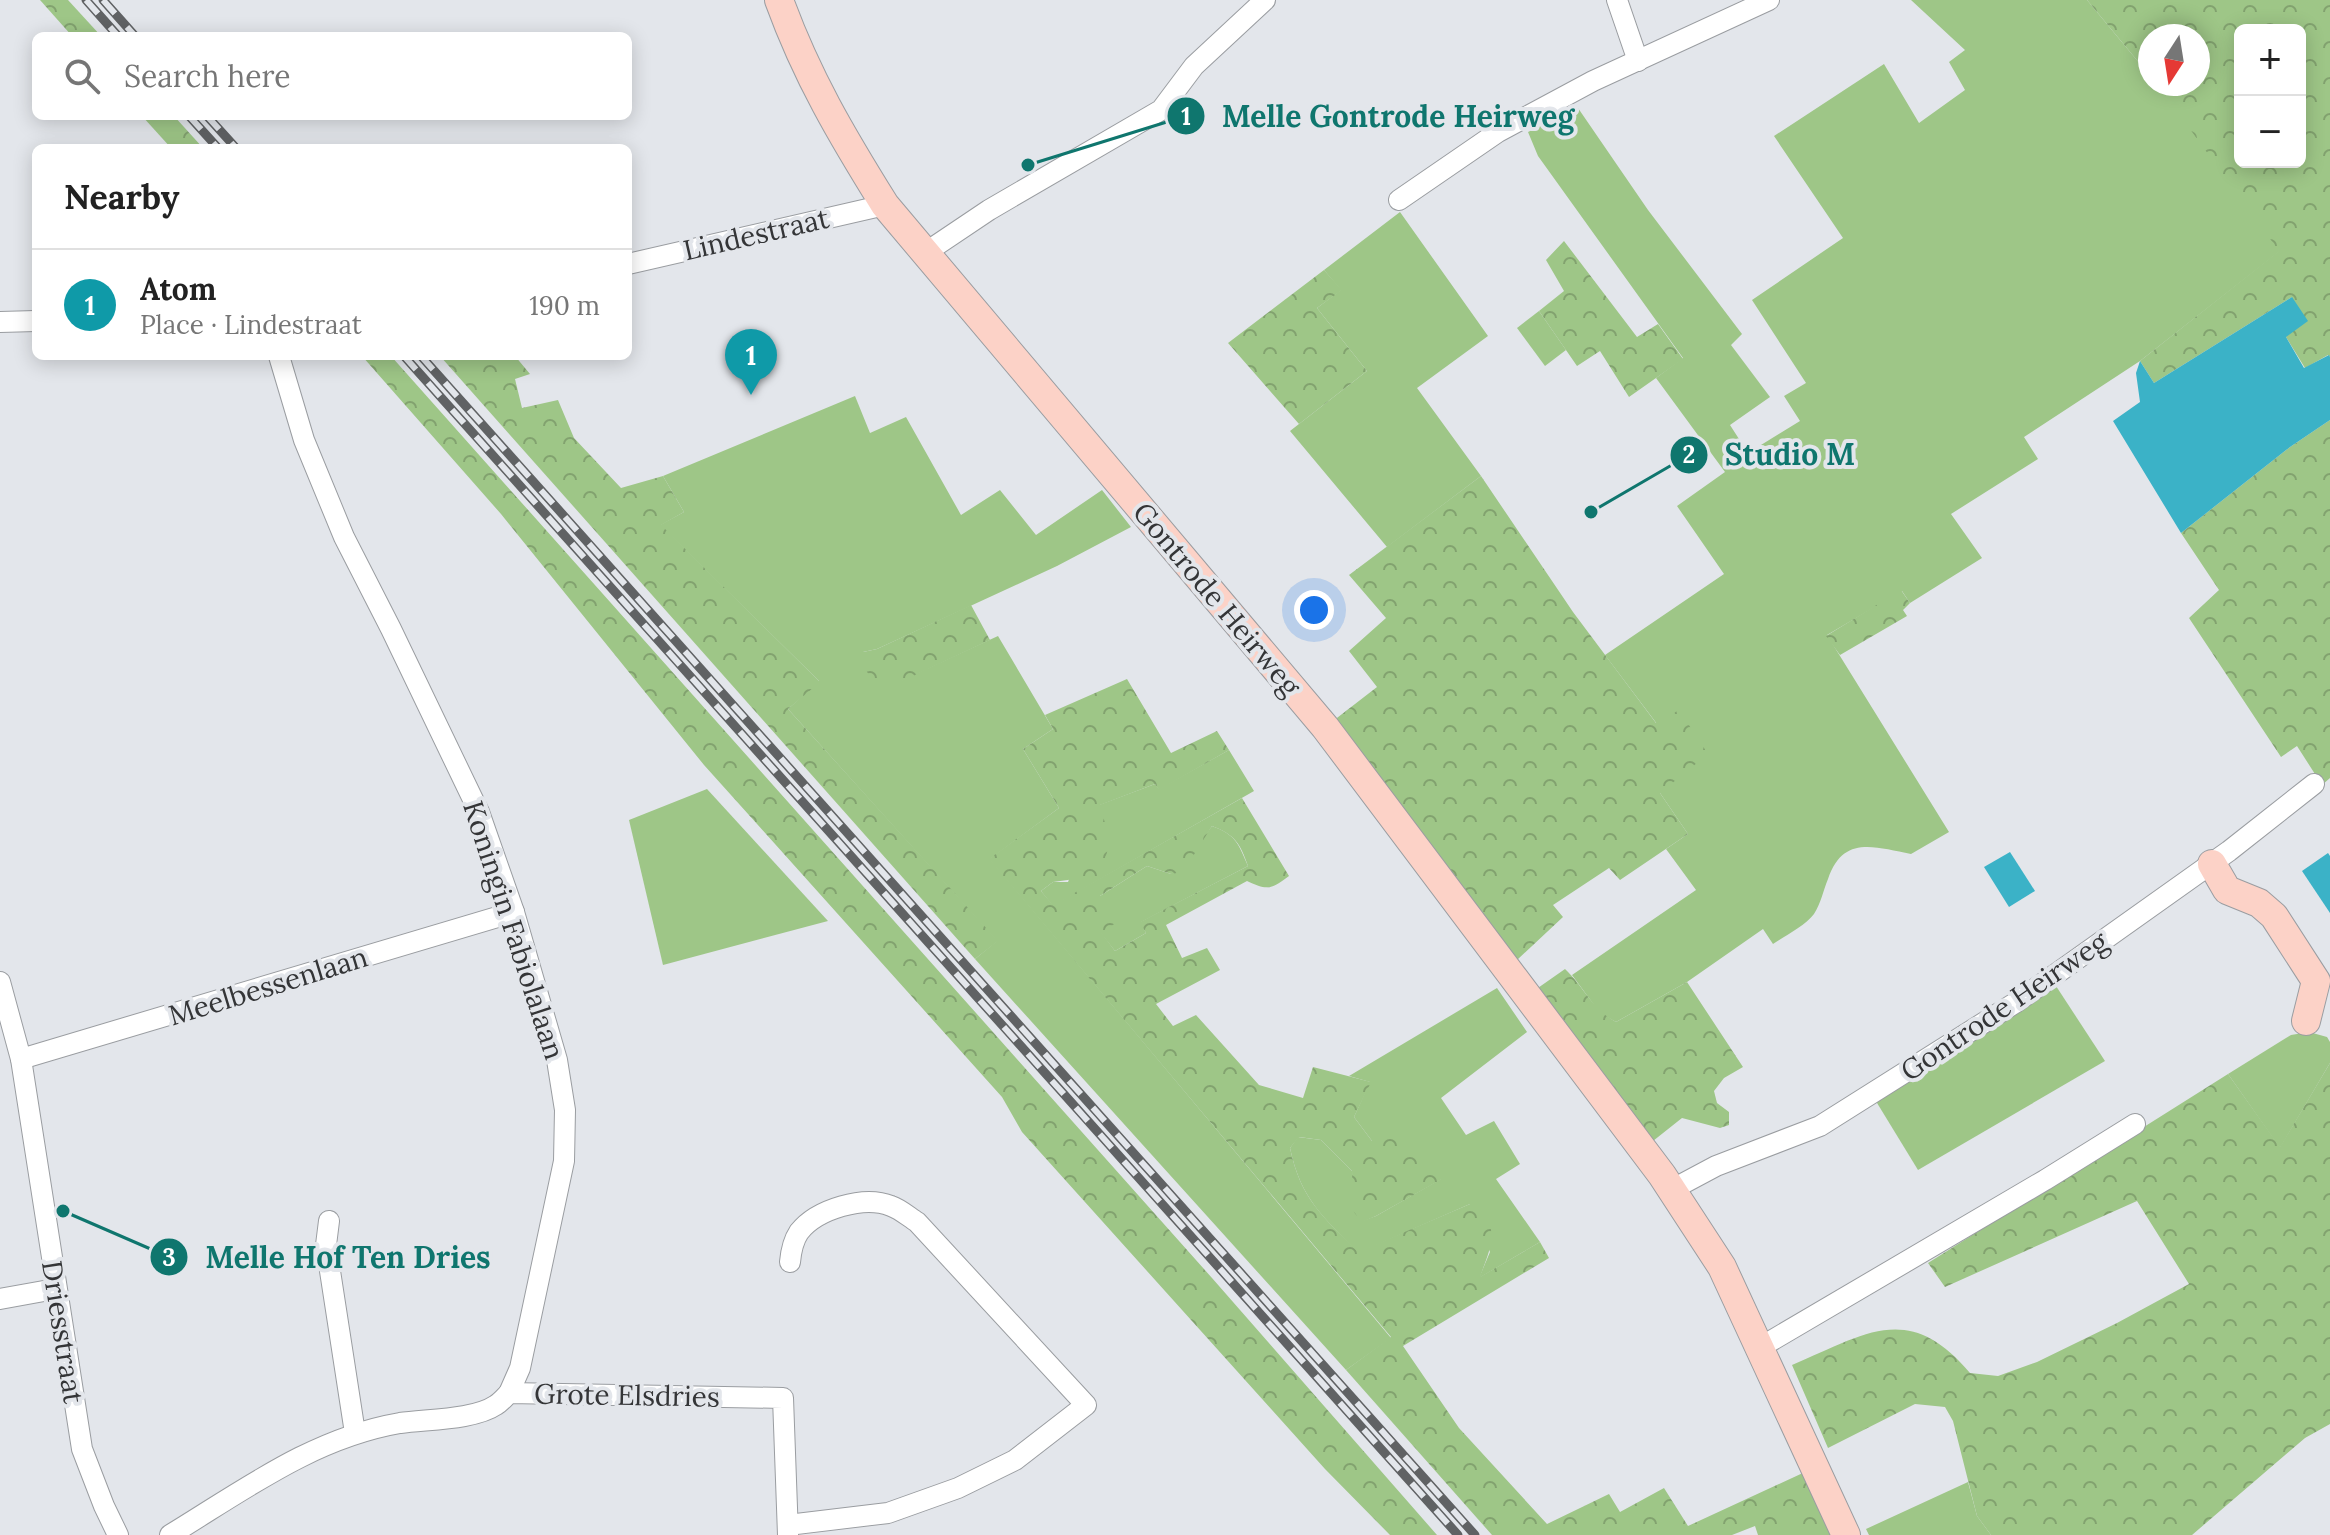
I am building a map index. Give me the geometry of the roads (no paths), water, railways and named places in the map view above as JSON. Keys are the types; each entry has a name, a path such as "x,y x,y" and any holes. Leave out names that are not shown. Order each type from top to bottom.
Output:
{"street":[{"name":"Gontrode Heirweg","path":"779,0 805,68 885,205 1325,727 1671,1190 1722,1267 1846,1535"},
{"path":"925,253 989,210 1161,110 1194,66 1265,0"},
{"path":"1617,0 1638,61"},
{"path":"1399,200 1498,132 1638,61 1769,0"},
{"name":"Lindestraat","path":"632,263 885,205"},
{"path":"0,322 32,321"},
{"name":"Koningin Fabiolalaan","path":"280,360 304,440 344,537 479,812 514,912 557,1060 567,1136 564,1161 520,1368 509,1393"},
{"name":"Gontrode Heirweg","path":"1671,1190 1716,1166 1820,1126 2015,1003 2212,864 2314,784"},
{"path":"2212,864 2227,890 2259,903 2274,916 2309,969 2316,981 2306,1021"},
{"name":"Meelbessenlaan","path":"21,1059 514,912"},
{"name":"Driesstraat","path":"0,982 21,1059 82,1449 118,1535"},
{"path":"1759,1348 2135,1124"},
{"path":"788,1530 888,1513 958,1488 1015,1460 1086,1405 917,1222 890,1205 865,1201 837,1208 816,1218 800,1231 791,1249 790,1262"},
{"path":"329,1221 326,1245 355,1433"},
{"path":"0,1299 55,1289"},
{"name":"Grote Elsdries","path":"170,1535 294,1459 355,1433 399,1423 474,1413 495,1406 509,1393 783,1398 788,1530"}],"water":[{"path":"2292,297 2308,321 2286,337 2304,368 2330,357 2330,420 2290,447 2181,533 2113,421 2140,402 2136,373 2140,361 2154,383"},
{"path":"2010,852 2035,891 2009,907 1984,867"},
{"path":"2328,853 2330,856 2330,913 2302,871"}],"railway":[{"path":"86,0 114,32"},
{"path":"103,0 131,32"},
{"path":"193,120 214,144"},
{"path":"211,120 232,144"},
{"path":"408,360 1458,1535"},
{"path":"425,360 1475,1535"}],"place":[{"name":"Melle Gontrode Heirweg","path":"1028,165"},
{"name":"Atom","path":"751,395"},
{"name":"Studio M","path":"1591,512"},
{"name":"Melle Hof Ten Dries","path":"63,1211"}]}
